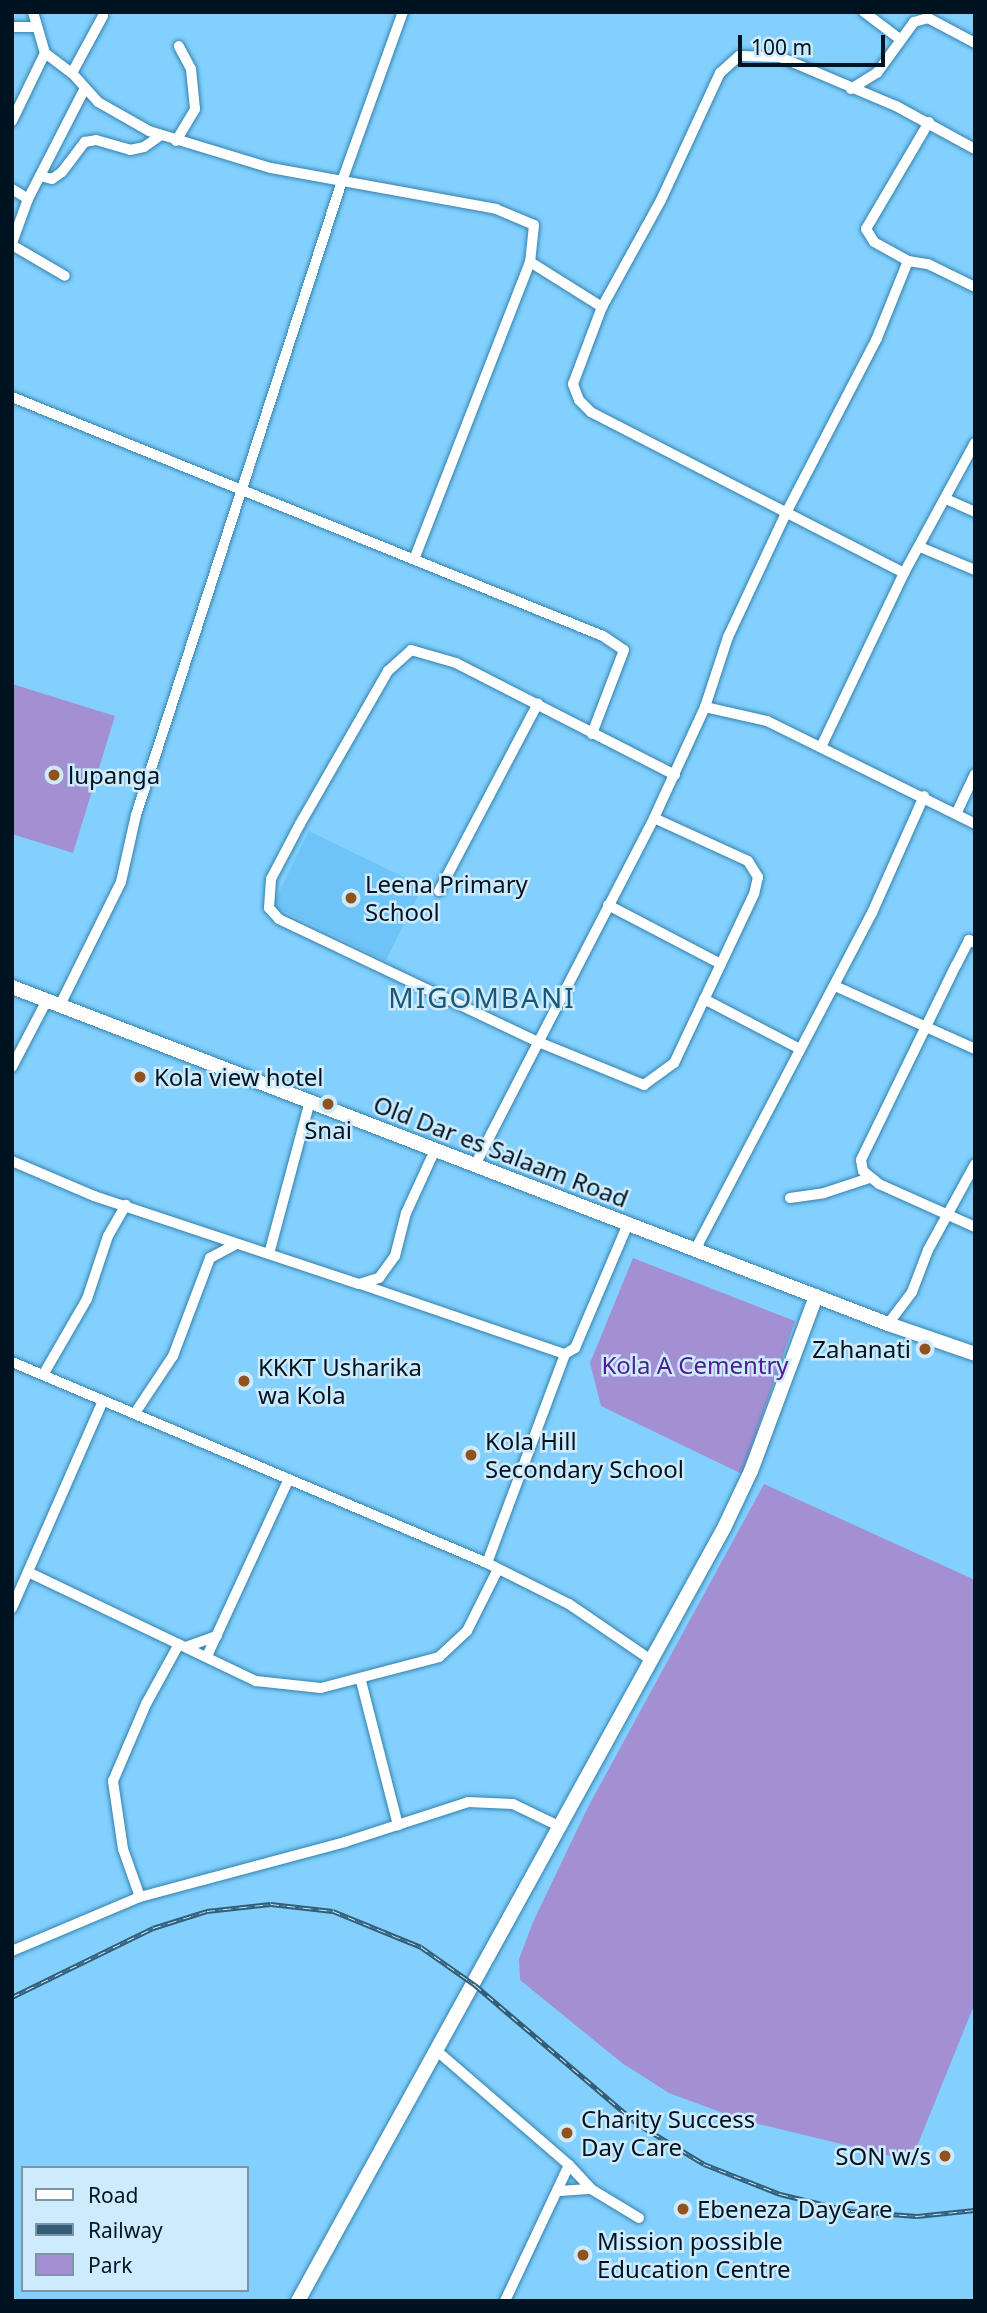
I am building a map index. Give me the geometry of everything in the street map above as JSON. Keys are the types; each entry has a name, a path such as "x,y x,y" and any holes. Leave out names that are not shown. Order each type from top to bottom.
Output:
{"street":[{"path":"33,12 34,27 45,53 72,73 84,90 124,120 160,136 271,168 514,214 534,225 530,262 415,557"},
{"path":"12,1067 53,1003 121,882 136,815 342,181 403,12"},
{"path":"864,12 901,40"},
{"path":"850,89 865,82 914,22 932,15 975,43"},
{"path":"72,73 103,16"},
{"path":"12,27 34,27"},
{"path":"176,141 195,109 191,69 179,46"},
{"path":"12,121 45,53"},
{"path":"904,573 591,412 579,400 576,373 603,307 661,200 720,73 739,55 768,54 929,122 975,149"},
{"path":"865,82 873,97"},
{"path":"65,275 12,244 28,199 84,90"},
{"path":"929,122 866,229 877,244 908,261 928,264 975,287"},
{"path":"40,176 52,179 62,172 85,142 96,139 130,149 144,147 160,136"},
{"path":"12,189 28,199"},
{"path":"475,1165 675,775 705,707 728,637 786,513 877,338 908,261"},
{"path":"530,262 603,307"},
{"path":"12,397 116,442 243,488 415,557 531,608 589,629 624,650 592,734"},
{"path":"821,747 904,573 975,443"},
{"path":"946,499 975,512"},
{"path":"920,547 975,570"},
{"path":"654,818 748,861 758,877 722,964 674,1063 644,1086 538,1042 279,919 271,911 268,896 271,879 387,671 403,654 418,650 437,655 538,703 592,734 675,775"},
{"path":"439,891 538,703"},
{"path":"705,707 766,721 924,796 975,824"},
{"path":"956,814 975,774"},
{"path":"695,1250 835,986 924,796"},
{"path":"608,905 722,964"},
{"path":"975,943 969,940 861,1160 869,1178 947,1218 975,1227"},
{"path":"835,986 927,1025 975,1049"},
{"name":"Old Dar es Salaam Road","path":"12,987 888,1324 975,1354"},
{"path":"704,999 800,1049"},
{"path":"269,1254 310,1101"},
{"path":"359,1284 379,1278 395,1256 406,1213 435,1150"},
{"path":"12,1161 126,1205 203,1228 236,1244 565,1354"},
{"path":"888,1324 912,1292 975,1164"},
{"path":"790,1198 824,1193 869,1178"},
{"path":"43,1375 87,1299 108,1236 126,1205"},
{"path":"486,1563 565,1354 575,1348 628,1224"},
{"path":"135,1413 173,1356 210,1258 236,1244"},
{"path":"305,2298 751,1471 816,1296"},
{"path":"12,1362 486,1563 576,1608 651,1660"},
{"path":"12,1608 103,1401"},
{"path":"207,1656 288,1480"},
{"path":"28,1572 256,1681 276,1686 321,1688 361,1681 439,1657 456,1643 498,1569"},
{"path":"140,1898 122,1849 113,1781 146,1704 183,1646 218,1636"},
{"path":"361,1681 398,1825"},
{"path":"12,1951 140,1898 398,1825 468,1802 493,1800 513,1804 561,1827"},
{"path":"437,2051 569,2165 591,2189 639,2218"},
{"path":"505,2301 560,2191 569,2165"},
{"path":"560,2191 591,2189"}],"shaded area":[{"name":"Leena Primary School","path":"309,831 422,886 386,961 273,906"}],"green space":[{"name":"lupanga","path":"12,684 115,716 73,853 12,834"},
{"name":"Kola A Cementry","path":"633,1258 795,1321 742,1474 601,1406 590,1363"},
{"path":"764,1484 975,1580 975,2003 911,2161 742,2120 669,2093 622,2063 520,1980 519,1959 533,1922 588,1807"}],"railway":[{"path":"12,1997 153,1928 207,1911 271,1904 333,1911 421,1947 475,1985 638,2124 704,2164 780,2194 851,2211 917,2216 975,2210"}],"place":[{"name":"lupanga","path":"54,775"},
{"name":"Leena Primary School","path":"351,898"},
{"name":"Kola view hotel","path":"140,1077"},
{"name":"Snai","path":"328,1104"},
{"name":"Zahanati","path":"925,1349"},
{"name":"KKKT Usharika wa Kola","path":"244,1381"},
{"name":"Kola Hill Secondary School","path":"471,1455"},
{"name":"Charity Success Day Care","path":"567,2133"},
{"name":"SON w/s","path":"945,2156"},
{"name":"Ebeneza DayCare","path":"683,2209"},
{"name":"Mission possible Education Centre","path":"583,2255"}],"district":[{"name":"MIGOMBANI","path":"482,997"}]}
